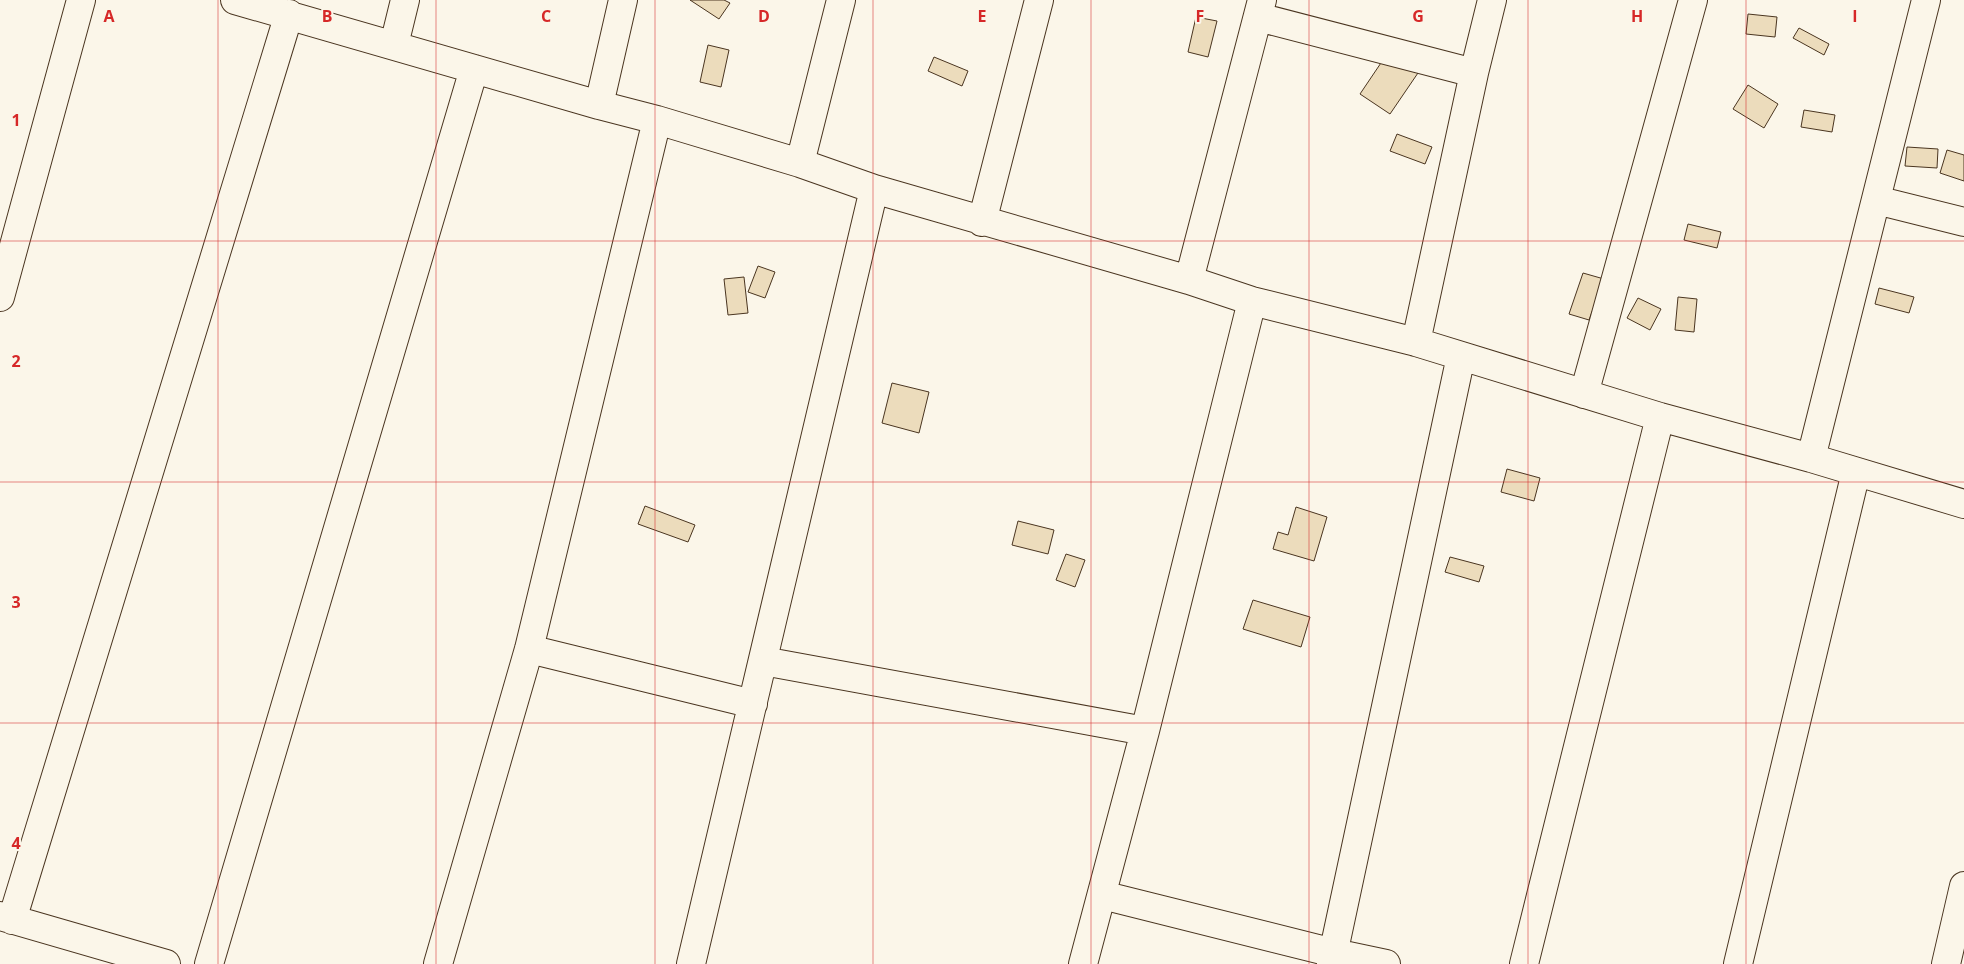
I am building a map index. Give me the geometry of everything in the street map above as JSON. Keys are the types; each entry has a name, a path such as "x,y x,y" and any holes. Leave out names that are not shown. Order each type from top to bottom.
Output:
{"street":[{"path":"0,297 81,0"},
{"path":"236,0 657,120 800,163 874,189 982,222 1189,280 1252,301 1416,342 1660,417 1811,458 1964,504"},
{"path":"394,45 405,0"},
{"path":"600,105 622,0"},
{"path":"800,163 841,0"},
{"path":"982,222 1039,0"},
{"path":"1416,342 1474,73 1492,0"},
{"path":"1584,394 1693,0"},
{"path":"1811,458 1926,0"},
{"path":"1189,280 1260,8 1474,73"},
{"path":"166,964 6,918 289,14"},
{"path":"209,964 474,69"},
{"path":"438,964 529,649 657,120"},
{"path":"691,964 874,189"},
{"path":"1876,200 1964,222"},
{"path":"1083,964 1145,731 1252,301"},
{"path":"1333,959 1461,356"},
{"path":"1524,964 1660,417"},
{"path":"1738,964 1856,472"},
{"path":"529,649 753,704"},
{"path":"763,661 1145,731"},
{"path":"1946,964 1964,886"},
{"path":"1102,895 1333,959 1386,964"}],"building":[{"path":"690,0 724,0 730,3 719,19"},
{"path":"1748,14 1777,17 1775,37 1746,34"},
{"path":"1196,17 1217,21 1208,57 1188,52"},
{"path":"1799,28 1829,44 1824,55 1793,38"},
{"path":"708,45 729,50 721,87 700,82"},
{"path":"1389,51 1420,70 1390,114 1360,94"},
{"path":"934,57 968,71 962,86 928,71"},
{"path":"1748,85 1778,104 1764,128 1733,109"},
{"path":"1804,110 1835,115 1832,132 1801,127"},
{"path":"1397,134 1432,147 1425,164 1390,151"},
{"path":"1907,147 1938,149 1937,168 1905,166"},
{"path":"1947,150 1964,155 1964,181 1940,173"},
{"path":"1688,224 1721,232 1717,248 1684,240"},
{"path":"758,266 775,272 765,298 748,292"},
{"path":"1583,273 1604,279 1589,320 1569,314"},
{"path":"744,277 748,313 728,315 724,279"},
{"path":"1879,288 1914,297 1909,313 1875,304"},
{"path":"1678,297 1697,299 1694,332 1675,330"},
{"path":"1638,298 1661,309 1650,330 1627,318"},
{"path":"892,383 929,392 919,433 882,423"},
{"path":"1507,469 1540,478 1534,501 1501,492"},
{"path":"645,506 695,525 688,542 638,524"},
{"path":"1296,507 1327,517 1314,561 1273,549 1278,532 1288,535"},
{"path":"1018,521 1054,530 1048,554 1012,545"},
{"path":"1066,554 1085,560 1075,587 1056,580"},
{"path":"1450,557 1484,566 1479,582 1445,572"},
{"path":"1253,600 1310,617 1301,647 1243,629"}]}
